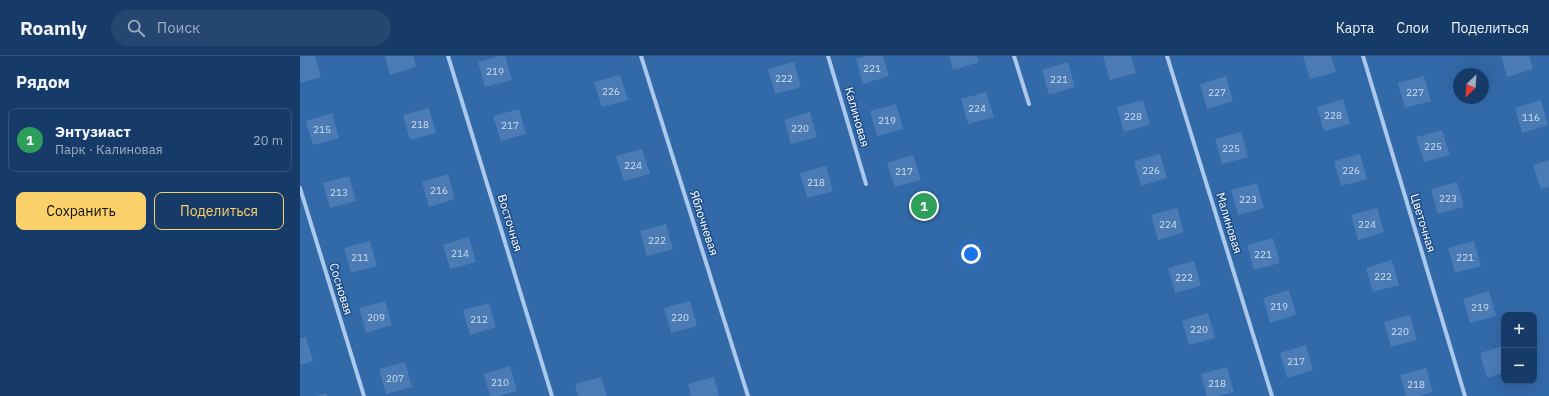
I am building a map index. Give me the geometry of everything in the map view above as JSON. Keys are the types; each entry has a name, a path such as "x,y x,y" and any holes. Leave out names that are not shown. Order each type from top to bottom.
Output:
{"street":[{"name":"Восточная","path":"448,56 552,396"},
{"name":"Яблочневая","path":"641,56 748,396"},
{"name":"Калиновая","path":"828,56 866,184"},
{"path":"1014,56 1029,104"},
{"name":"Малиновая","path":"1167,56 1272,396"},
{"name":"Цветочная","path":"1363,56 1465,396"},
{"name":"Сосновая","path":"300,188 364,396"}],"shaded area":[{"path":"300,56 1549,56 1549,396 300,396"}],"building":[{"path":"300,56 315,56 321,77 300,83"},
{"path":"385,56 413,56 416,67 390,75"},
{"path":"505,56 512,80 485,87 478,62"},
{"path":"865,56 883,56 889,76 863,84 856,59"},
{"path":"949,56 977,56 979,62 953,70"},
{"path":"1103,56 1131,56 1136,73 1110,80"},
{"path":"1303,56 1331,56 1336,72 1310,79"},
{"path":"1501,56 1529,56 1533,69 1507,77"},
{"path":"794,62 801,87 775,94 768,69"},
{"path":"1068,62 1075,87 1049,95 1042,70"},
{"path":"620,75 628,100 602,107 594,82"},
{"path":"1226,76 1233,101 1207,109 1200,84"},
{"path":"1424,76 1431,101 1405,108 1398,83"},
{"path":"986,92 994,117 968,124 961,99"},
{"path":"1343,99 1350,124 1324,131 1317,107"},
{"path":"1143,100 1150,125 1124,132 1117,107"},
{"path":"1541,100 1548,125 1522,133 1515,108"},
{"path":"896,104 903,129 877,136 870,111"},
{"path":"429,108 436,133 410,140 403,115"},
{"path":"519,109 526,134 501,141 493,116"},
{"path":"810,112 817,137 791,144 784,120"},
{"path":"332,113 339,138 313,145 306,121"},
{"path":"1442,130 1450,155 1424,162 1416,137"},
{"path":"1241,132 1248,157 1222,164 1215,139"},
{"path":"642,149 650,174 624,181 616,156"},
{"path":"1160,154 1167,178 1141,186 1134,161"},
{"path":"1360,154 1367,179 1341,186 1334,161"},
{"path":"913,155 921,180 895,187 887,163"},
{"path":"1549,160 1549,187 1541,189 1533,165"},
{"path":"826,166 833,191 807,198 800,173"},
{"path":"448,174 455,199 429,207 422,182"},
{"path":"349,176 356,201 330,208 323,183"},
{"path":"1457,182 1464,207 1438,214 1431,189"},
{"path":"1257,183 1264,208 1238,215 1231,190"},
{"path":"1177,208 1184,232 1158,240 1151,215"},
{"path":"1377,208 1384,232 1358,240 1351,215"},
{"path":"666,224 673,249 647,256 640,231"},
{"path":"469,237 476,262 450,269 443,245"},
{"path":"1273,238 1280,263 1254,270 1247,245"},
{"path":"370,241 377,266 351,273 344,248"},
{"path":"1474,241 1481,266 1455,273 1448,248"},
{"path":"1392,260 1399,285 1373,292 1366,268"},
{"path":"1194,261 1201,286 1175,293 1168,268"},
{"path":"1289,290 1296,315 1270,323 1263,298"},
{"path":"1489,291 1496,316 1470,323 1463,299"},
{"path":"385,301 392,325 366,333 359,308"},
{"path":"690,301 697,326 671,333 664,308"},
{"path":"489,303 496,327 470,335 463,310"},
{"path":"1208,313 1215,338 1189,345 1182,321"},
{"path":"1410,315 1417,340 1391,347 1384,322"},
{"path":"306,337 313,361 300,365 300,338"},
{"path":"1306,345 1313,370 1287,378 1280,353"},
{"path":"1501,347 1501,374 1487,378 1480,353"},
{"path":"405,362 412,387 386,394 379,369"},
{"path":"510,366 517,391 499,396 490,396 484,374"},
{"path":"1227,367 1234,392 1218,396 1207,396 1201,374"},
{"path":"1426,368 1433,392 1420,396 1406,396 1400,375"},
{"path":"601,377 607,396 578,396 575,384"},
{"path":"714,377 719,396 691,396 688,384"},
{"path":"326,393 327,396 316,396"}],"place":[{"name":"Энтузиаст","path":"924,206"}]}
